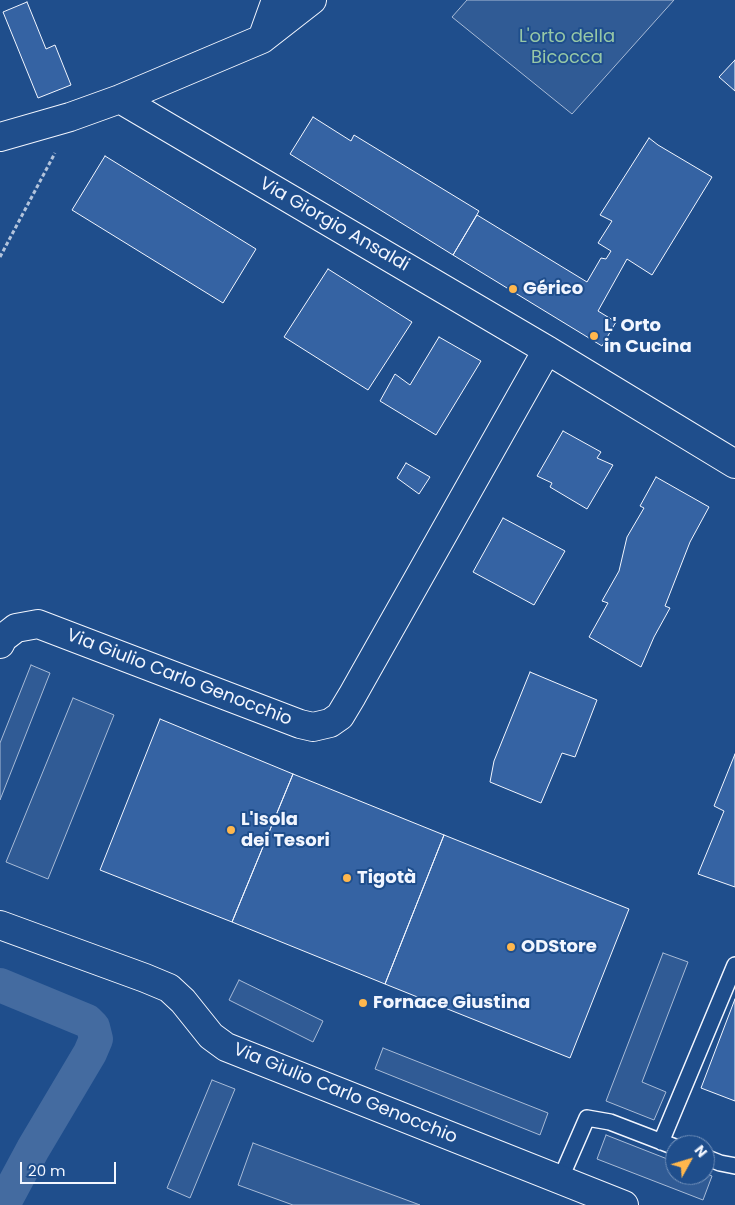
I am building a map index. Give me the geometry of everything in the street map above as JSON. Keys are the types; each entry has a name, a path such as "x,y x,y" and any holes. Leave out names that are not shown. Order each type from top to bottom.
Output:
{"street":[{"path":"262,39 276,0"},
{"path":"0,136 70,118 262,39 312,0"},
{"name":"Via Giorgio Ansaldi","path":"120,99 547,350 735,464"},
{"name":"Via Giulio Carlo Genocchio","path":"0,644 3,638 16,628 38,624 300,724 313,727 330,723 340,716 352,696 547,350"},
{"name":"Via Giulio Carlo Genocchio","path":"0,925 168,988 183,1001 212,1036 226,1047 624,1205"}],"lane":[{"path":"671,1135 735,965"},
{"path":"560,1180 587,1118 610,1122 665,1143"},
{"path":"715,1161 735,1166"}],"path":[{"path":"0,257 55,153 70,118"}],"shaded area":[{"name":"L'orto della Bicocca","path":"467,0 674,0 572,114 452,17"},
{"path":"31,665 50,673 0,800 0,743"},
{"path":"73,698 114,715 48,879 6,862"},
{"path":"663,953 688,962 642,1082 666,1092 654,1120 606,1101"},
{"path":"239,980 323,1021 313,1042 229,1000"},
{"path":"383,1048 548,1113 540,1135 375,1069"},
{"path":"212,1080 235,1089 190,1198 167,1188"},
{"path":"606,1135 665,1158 665,1185 709,1185 703,1200 597,1159"},
{"path":"253,1143 420,1205 293,1205 238,1185"}],"building":[{"path":"27,2 46,49 55,45 71,85 38,98 3,12"},
{"path":"735,60 735,91 719,77"},
{"path":"313,117 351,141 354,135 479,211 453,255 290,154"},
{"path":"649,138 712,177 652,275 627,259 598,311 616,322 602,346 453,255 477,215 587,282 601,258 606,259 611,251 598,243 612,221 600,215"},
{"path":"105,156 256,249 223,303 72,210"},
{"path":"328,269 412,322 368,390 284,337"},
{"path":"439,337 481,361 436,435 380,401 395,374 410,385"},
{"path":"563,431 601,452 597,458 613,465 587,509 550,487 552,483 537,476"},
{"path":"406,463 430,477 419,494 397,478"},
{"path":"656,477 709,507 690,542 665,606 670,608 654,637 641,667 589,637 608,603 602,601 619,571 627,537 644,508 640,506"},
{"path":"503,518 565,551 534,605 473,572"},
{"path":"530,672 597,700 575,757 562,753 541,803 490,782 494,761"},
{"path":"160,719 293,774 232,922 100,870"},
{"path":"735,754 735,887 698,874 724,811 714,806"},
{"path":"293,774 444,835 385,984 232,922"},
{"path":"444,835 629,909 570,1058 385,984"},
{"path":"735,999 735,1101 701,1088"}],"waterway":[{"path":"0,985 87,1021 93,1027 96,1039 90,1053 33,1149 3,1205"}],"place":[{"name":"Gérico","path":"513,289"},
{"name":"L' Orto in Cucina","path":"594,336"},
{"name":"L'Isola dei Tesori","path":"231,830"},
{"name":"Tigotà","path":"347,878"},
{"name":"ODStore","path":"511,947"},
{"name":"Fornace Giustina","path":"363,1003"}]}
